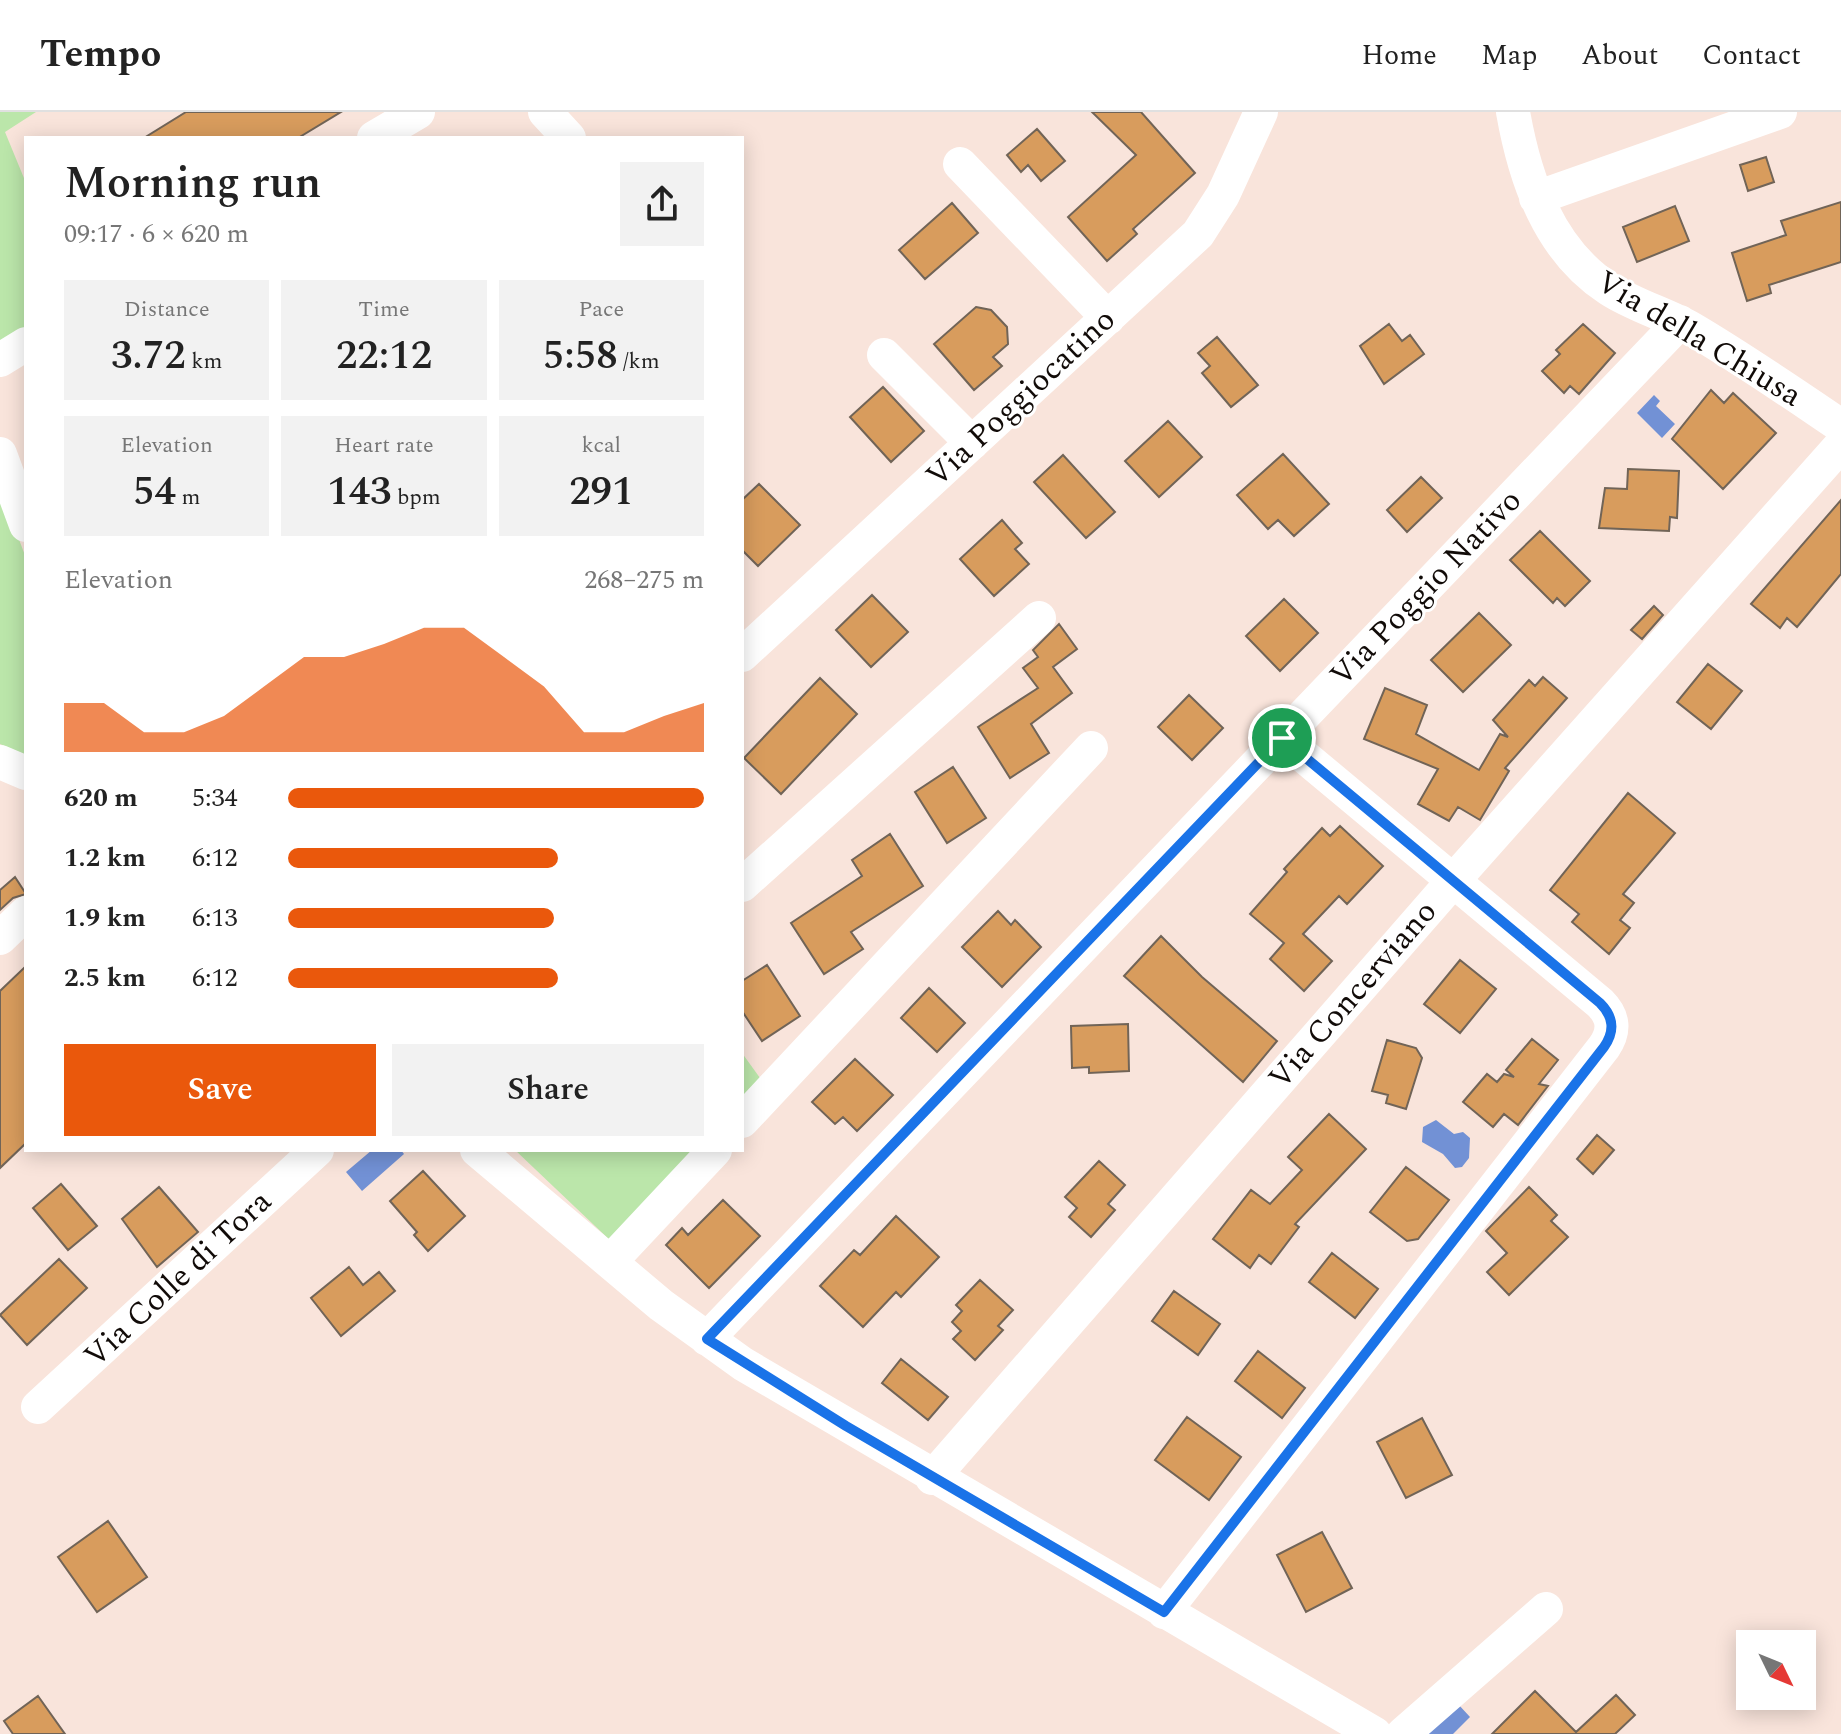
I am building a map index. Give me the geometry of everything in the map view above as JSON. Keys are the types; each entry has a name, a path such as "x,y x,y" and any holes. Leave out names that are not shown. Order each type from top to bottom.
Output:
{"street":[{"path":"377,136 418,112"},
{"path":"545,112 567,136"},
{"name":"Via Poggiocatino","path":"744,653 1207,223 1261,112"},
{"name":"Via della Chiusa","path":"1513,112 1520,152 1536,198 1560,241 1591,275 1618,295 1680,322 1841,426"},
{"path":"1536,198 1780,112"},
{"path":"960,164 1108,318"},
{"name":"Via Poggio Nativo","path":"707,1339 1680,322"},
{"path":"0,360 24,345"},
{"path":"884,355 972,443"},
{"name":"Via Concerviano","path":"932,1478 1453,881 1841,445"},
{"path":"0,454 24,520"},
{"path":"744,883 1039,618"},
{"path":"1164,1612 1604,1047 1612,1021 1600,1003 1282,738"},
{"path":"744,1119 1091,748"},
{"path":"0,762 24,772"},
{"path":"0,938 24,915"},
{"name":"Via Colle di Tora","path":"38,1407 315,1152"},
{"path":"479,1152 610,1262 707,1339 760,1375 1375,1734"},
{"path":"610,1262 713,1152"},
{"path":"1403,1734 1546,1609"}],"green space":[{"path":"0,112 36,112 5,132 24,178 24,333 0,349"},
{"path":"0,489 24,553 24,754 0,744"},
{"path":"744,1056 765,1085 744,1108"},
{"path":"517,1152 702,1152 615,1245"}],"water":[{"path":"1654,395 1660,401 1656,406 1675,424 1662,438 1637,413"},
{"path":"1436,1120 1454,1134 1463,1132 1470,1138 1469,1158 1462,1167 1455,1168 1443,1154 1422,1142 1423,1127"},
{"path":"370,1152 404,1154 362,1191 346,1172"},
{"path":"1458,1704 1470,1717 1453,1734 1426,1734"}],"building":[{"path":"186,112 341,112 301,136 147,136"},
{"path":"1092,112 1141,112 1195,173 1133,229 1137,234 1107,261 1068,217 1136,155"},
{"path":"1037,129 1065,161 1041,181 1028,165 1021,172 1007,155"},
{"path":"1766,157 1774,182 1748,191 1740,165"},
{"path":"1841,202 1841,262 1769,285 1771,293 1747,301 1732,253 1786,235 1781,221"},
{"path":"952,203 978,233 925,279 899,250"},
{"path":"1675,206 1689,241 1637,262 1623,227"},
{"path":"976,307 991,310 1007,327 1008,344 993,357 1002,366 974,390 934,344"},
{"path":"1389,324 1402,341 1410,335 1424,354 1384,384 1360,346"},
{"path":"1583,324 1615,353 1579,394 1570,386 1564,393 1542,371 1560,354 1556,350"},
{"path":"1217,337 1258,385 1231,407 1202,373 1210,366 1198,353"},
{"path":"883,387 924,431 891,462 850,417"},
{"path":"1711,390 1724,403 1733,393 1776,433 1723,489 1672,439"},
{"path":"1168,421 1202,457 1159,497 1125,461"},
{"path":"1283,454 1329,504 1294,536 1278,520 1268,529 1237,495"},
{"path":"1063,455 1115,512 1086,538 1034,482"},
{"path":"1628,469 1679,471 1677,518 1670,517 1669,531 1599,528 1605,488 1627,489"},
{"path":"1421,477 1442,498 1407,532 1387,510"},
{"path":"759,484 800,525 758,566 744,552 744,498"},
{"path":"1841,500 1841,574 1797,627 1787,618 1780,628 1751,604"},
{"path":"1002,520 1022,543 1015,549 1029,564 994,596 960,559"},
{"path":"1540,531 1590,581 1565,606 1557,598 1553,603 1510,560"},
{"path":"872,595 908,632 871,667 836,630"},
{"path":"1284,599 1318,633 1280,671 1246,636"},
{"path":"1654,606 1663,615 1642,639 1631,630"},
{"path":"1479,613 1511,645 1463,692 1431,660"},
{"path":"1059,624 1077,649 1053,667 1072,693 1031,724 1049,753 1010,778 978,727 1038,688 1023,668 1038,657 1033,650"},
{"path":"1708,664 1742,691 1711,729 1677,702"},
{"path":"1543,677 1567,698 1505,768 1509,771 1480,820 1458,807 1449,821 1418,804 1438,769 1364,739 1385,688 1427,705 1416,734 1479,770 1500,734 1508,737 1493,720 1529,680 1535,686"},
{"path":"820,678 857,714 781,794 744,758"},
{"path":"1189,695 1223,728 1192,760 1158,727"},
{"path":"953,767 986,818 947,843 915,792"},
{"path":"1628,793 1675,833 1623,894 1634,903 1620,920 1630,928 1609,954 1572,922 1579,914 1550,890"},
{"path":"1340,826 1383,866 1347,904 1339,896 1303,934 1332,961 1304,991 1270,959 1284,943 1250,914 1287,872 1284,869 1322,828 1330,836"},
{"path":"890,834 923,886 851,932 863,949 824,974 791,923 862,876 852,860"},
{"path":"15,877 24,895 13,898 0,910 0,890"},
{"path":"998,911 1011,925 1015,920 1041,947 1002,987 962,947"},
{"path":"1161,936 1202,977 1277,1041 1243,1082 1124,976"},
{"path":"1460,960 1496,989 1460,1033 1424,1004"},
{"path":"767,965 800,1016 762,1041 744,1014 744,980"},
{"path":"24,968 24,1145 0,1168 0,991"},
{"path":"929,988 965,1023 937,1052 901,1018"},
{"path":"1128,1024 1129,1071 1089,1073 1089,1067 1072,1068 1071,1026"},
{"path":"1532,1039 1558,1060 1539,1084 1548,1086 1518,1125 1504,1114 1493,1127 1463,1102 1487,1074 1497,1082 1504,1074 1514,1077 1506,1070"},
{"path":"1387,1040 1416,1048 1422,1058 1406,1109 1386,1103 1388,1095 1372,1091"},
{"path":"855,1059 893,1095 857,1131 843,1117 835,1124 812,1102"},
{"path":"1329,1114 1366,1149 1295,1224 1299,1227 1271,1264 1259,1255 1250,1268 1213,1239 1251,1190 1270,1204 1302,1170 1288,1157"},
{"path":"1597,1135 1614,1150 1593,1174 1577,1159"},
{"path":"1099,1161 1125,1185 1108,1204 1115,1210 1091,1237 1069,1217 1077,1208 1065,1197"},
{"path":"1406,1167 1449,1200 1418,1239 1407,1241 1370,1212"},
{"path":"423,1171 465,1216 428,1251 414,1235 417,1232 390,1201"},
{"path":"61,1184 97,1226 68,1250 33,1208"},
{"path":"159,1187 198,1232 157,1267 122,1219"},
{"path":"1529,1187 1557,1215 1551,1221 1568,1237 1509,1295 1487,1272 1507,1253 1486,1231"},
{"path":"723,1200 760,1236 709,1288 666,1245 682,1228 688,1235"},
{"path":"896,1216 939,1257 901,1297 896,1292 863,1327 820,1286 854,1250 860,1255"},
{"path":"1332,1253 1378,1289 1355,1318 1309,1282"},
{"path":"59,1259 87,1288 27,1345 0,1315"},
{"path":"349,1267 363,1285 379,1272 395,1291 341,1336 311,1298"},
{"path":"980,1280 1013,1310 998,1326 1003,1330 975,1360 953,1339 961,1331 952,1322 962,1311 956,1305"},
{"path":"1174,1291 1220,1324 1198,1355 1152,1321"},
{"path":"1258,1351 1305,1388 1282,1418 1235,1381"},
{"path":"901,1359 948,1397 928,1420 882,1383"},
{"path":"1187,1417 1241,1457 1209,1500 1155,1460"},
{"path":"1422,1418 1452,1475 1406,1498 1377,1442"},
{"path":"108,1521 147,1577 97,1612 58,1557"},
{"path":"1322,1532 1352,1588 1306,1612 1277,1555"},
{"path":"1535,1691 1576,1732 1616,1695 1635,1715 1615,1734 1492,1734"},
{"path":"38,1696 65,1734 13,1734 4,1721"}],"route":[{"path":"1282,738 1606,1008 1612,1028 1604,1047 1164,1612 932,1478 760,1375 707,1339 1282,738"}]}
